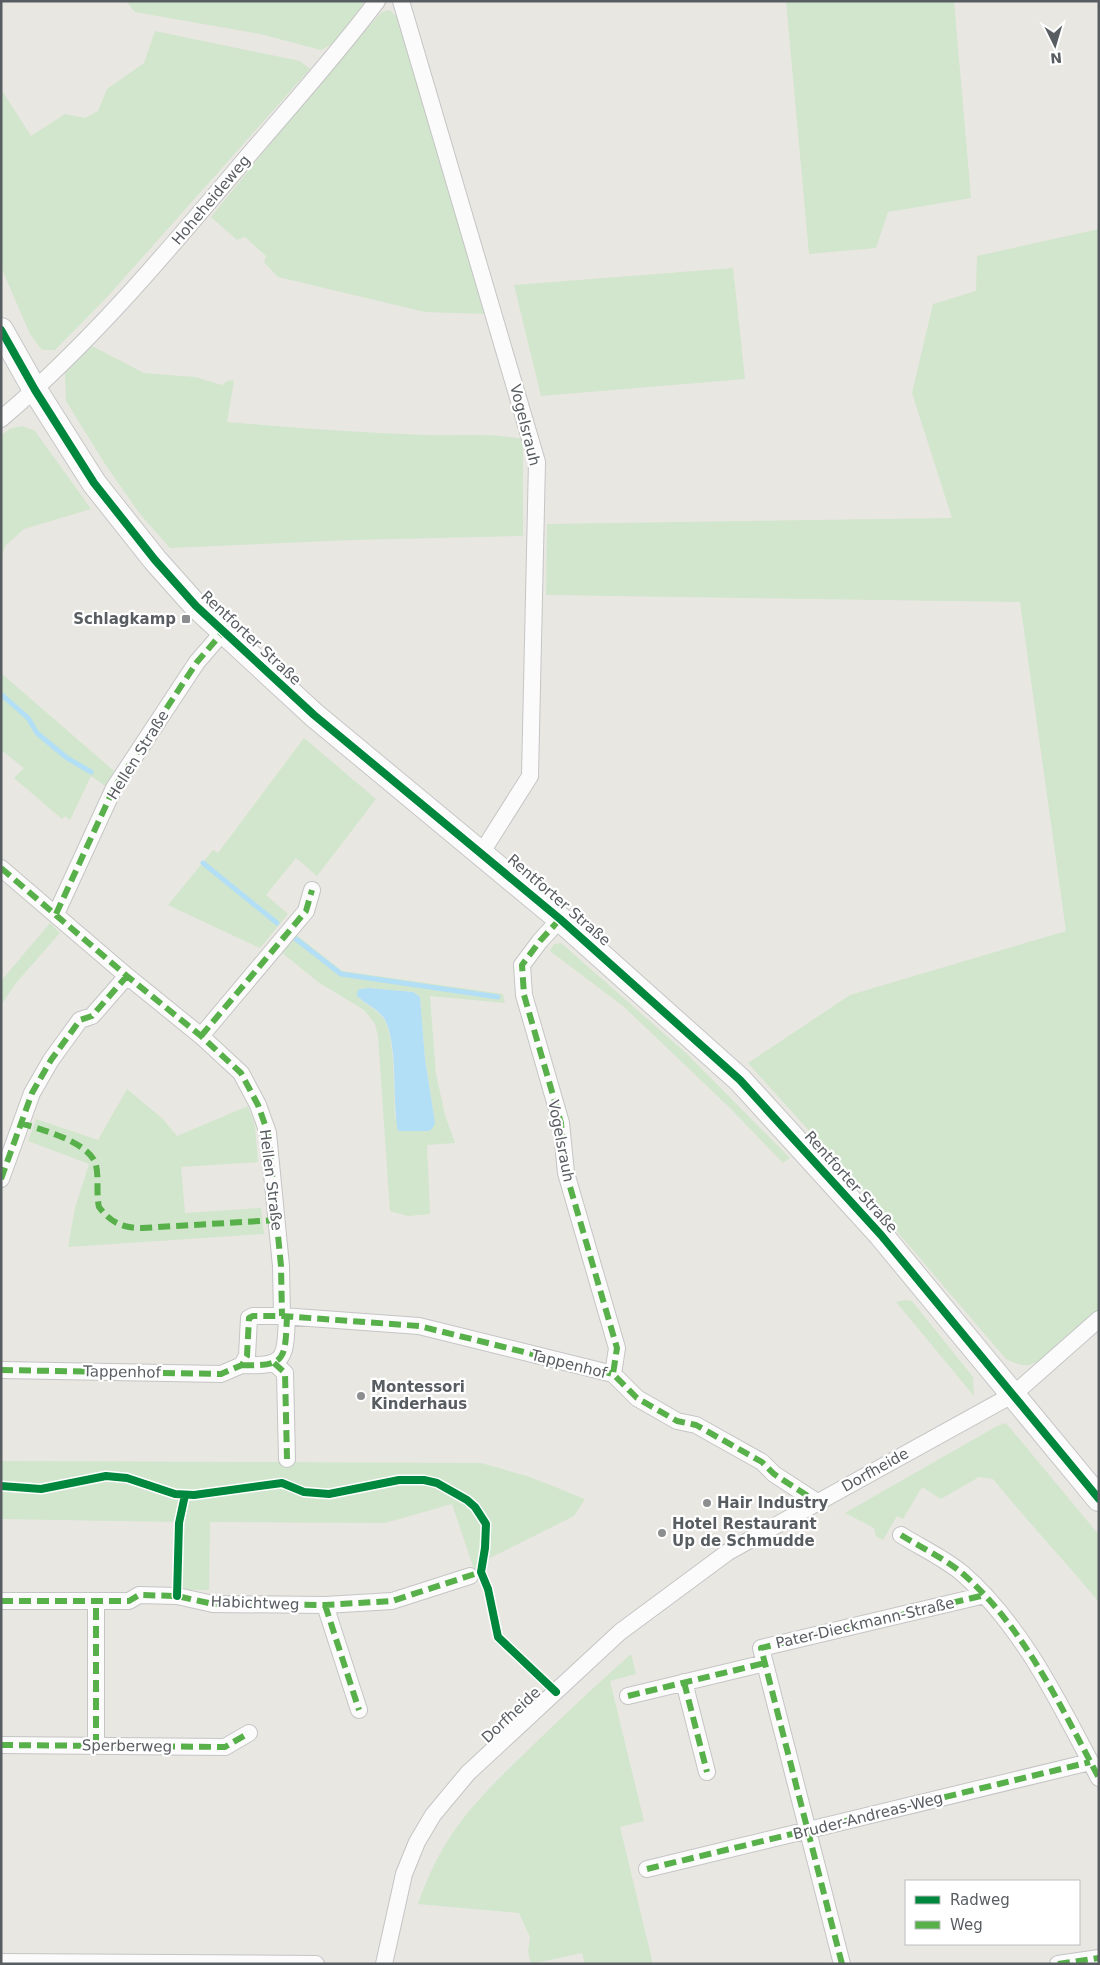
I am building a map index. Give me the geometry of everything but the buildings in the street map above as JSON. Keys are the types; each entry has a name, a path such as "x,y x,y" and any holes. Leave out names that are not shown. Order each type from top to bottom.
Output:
{"main road":[{"name":"Rentforter Straße","path":"1,330 35,390 94,483 124,523 196,606 314,715 482,852 740,1080 881,1235 1099,1499"}],"street":[{"name":"Hoheheideweg","path":"35,390 113,312 171,247 377,1"},
{"name":"Vogelsrauh","path":"401,1 497,320 537,462 530,776 482,852"},
{"path":"1,419 35,390"},
{"name":"Hellen Straße","path":"56,914 114,788 198,662 223,632"},
{"name":"Hellen Straße","path":"3,873 56,914 127,976 201,1036 241,1073 258,1105 268,1133 284,1316"},
{"path":"201,1036 306,910 312,890"},
{"name":"Vogelsrauh","path":"560,919 540,941 522,966 524,995 561,1123 566,1174 617,1348 613,1374"},
{"path":"1,1179 32,1093 50,1060 80,1020 92,1016 127,976"},
{"name":"Tappenhof","path":"242,1365 247,1356 249,1318 253,1316 284,1316 418,1326 613,1374 637,1398 677,1421 696,1425 762,1462 774,1474 817,1502"},
{"path":"284,1316 285,1346 282,1356 274,1363 285,1373 287,1459"},
{"name":"Dorfheide","path":"384,1964 404,1874 417,1842 433,1815 468,1773 620,1632 728,1552 1014,1394 1099,1319"},
{"name":"Tappenhof","path":"1,1370 221,1374 242,1365 267,1366 274,1363"},
{"name":"Pater-Dieckmann-Straße","path":"901,1535 960,1572 985,1595 1027,1652 1055,1696 1099,1778"},
{"name":"Habichtweg","path":"1,1601 128,1601 139,1595 178,1596 213,1604 325,1605 392,1601 470,1576"},
{"name":"Pater-Dieckmann-Straße","path":"842,1964 761,1648 985,1595"},
{"path":"96,1602 96,1746"},
{"path":"325,1605 359,1710"},
{"name":"Pater-Dieckmann-Straße","path":"628,1696 765,1663"},
{"path":"684,1682 707,1772"},
{"name":"Sperberweg","path":"1,1744 225,1748 249,1733"},
{"name":"Bruder-Andreas-Weg","path":"647,1869 1090,1762"},
{"path":"1058,1964 1099,1958"},
{"path":"1,1962 316,1964"}],"green space":[{"path":"126,1 365,1 336,42 321,50 260,34 135,12"},
{"path":"786,1 954,1 971,198 888,212 876,248 809,254"},
{"path":"390,10 402,22 488,314 425,312 278,277 264,262 266,256 245,237 237,240 211,217 332,67 382,12"},
{"path":"155,31 300,61 310,69 108,296 55,350 42,350 30,334 1,267 1,89 31,136 65,114 85,118 98,111 107,89 144,63"},
{"path":"1099,229 1099,1310 1049,1354 1032,1364 1026,1365 1006,1359 853,1180 748,1063 850,995 1066,931 1020,602 546,595 547,524 952,518 912,393 933,304 976,291 977,256"},
{"path":"733,268 745,379 541,396 514,285"},
{"path":"90,345 144,373 195,377 222,385 229,380 234,381 227,422 352,432 487,435 523,439 523,536 352,540 170,548 140,514 105,464 66,401 65,372"},
{"path":"22,426 35,431 91,509 24,529 5,546 1,560 1,436 9,429"},
{"path":"1,673 114,771 105,786 91,776 70,820 65,816 62,819 14,778 24,768 1,750"},
{"path":"304,738 376,799 317,876 296,858 266,895 288,914 260,948 168,905 213,850 218,853"},
{"path":"50,923 60,933 16,983 1,1005 1,981"},
{"path":"294,933 342,971 503,994 505,1003 430,996 436,1074 445,1115 455,1143 427,1145 430,1214 408,1216 390,1211 378,1036 375,1024 364,1010 318,982 280,951","holes":["369,988 413,992 420,997 425,1059 435,1123 425,1131 409,1131 395,1117 392,1052 388,1027 384,1019 357,996 360,989"]},
{"path":"561,943 686,1053 790,1158 783,1163 729,1107 623,1006 550,951 554,944"},
{"path":"127,1089 163,1119 177,1136 248,1106 255,1126 258,1162 181,1167 185,1213 261,1208 264,1234 68,1247 75,1208 89,1164 28,1141 36,1119 98,1140"},
{"path":"912,1301 973,1377 974,1396 896,1302"},
{"path":"1006,1423 1099,1535 1099,1602 993,1479 979,1477 941,1499 922,1487 903,1519 897,1516 883,1540 876,1536 874,1528 845,1513 997,1426"},
{"path":"1,1461 481,1463 530,1477 585,1499 574,1516 484,1561 474,1569 452,1504 385,1523 210,1522 209,1590 176,1590 176,1522 1,1519"},
{"path":"631,1654 636,1674 610,1681 644,1821 620,1827 653,1964 585,1964 582,1953 531,1964 528,1952 530,1937 519,1913 418,1904 439,1856 451,1836 478,1801 542,1736"}],"water":[{"path":"369,988 413,992 420,997 425,1059 435,1123 432,1129 428,1131 398,1131 390,1033 381,1014 357,996 357,992 360,989"}],"waterway":[{"path":"1,694 28,718 37,733 67,758 91,772"},
{"path":"203,863 277,923"},
{"path":"296,939 341,974 498,997"}],"marked path":[{"path":"56,914 114,788 197,662 223,632"},
{"path":"1,868 127,976 201,1036 241,1073 258,1105 268,1133 281,1266 282,1316"},
{"path":"201,1036 306,911 312,890"},
{"path":"560,919 522,965 524,995 561,1123 566,1173 617,1348 613,1374"},
{"path":"1,1179 32,1093 51,1060 80,1020 92,1016 127,976"},
{"path":"20,1123 75,1143 92,1157 97,1170 99,1207 113,1221 123,1226 142,1228 277,1220"},
{"path":"1,1370 221,1374 242,1365 247,1356 249,1318 253,1316 282,1316 419,1326 613,1374 637,1398 677,1421 696,1425 762,1462 774,1474 817,1502"},
{"path":"242,1365 268,1364 281,1357 284,1350 287,1316"},
{"path":"274,1363 285,1373 287,1459"},
{"path":"901,1535 962,1573 984,1594 1004,1618 1040,1669 1099,1778"},
{"path":"1,1601 129,1601 139,1595 177,1596 213,1604 325,1605 392,1601 481,1572"},
{"path":"842,1964 761,1648 985,1595"},
{"path":"96,1601 96,1746"},
{"path":"325,1605 359,1710"},
{"path":"628,1696 765,1663"},
{"path":"684,1682 707,1772"},
{"path":"1,1745 225,1747 249,1733"},
{"path":"647,1869 1090,1762"},
{"path":"1058,1964 1099,1958"}],"cycle path":[{"path":"1,330 35,390 94,483 155,560 196,606 314,715 560,919 740,1080 881,1235 1099,1499"},
{"path":"1,1486 41,1489 106,1476 127,1478 175,1494 194,1495 282,1483 304,1492 329,1494 399,1480 424,1480 437,1483 467,1500 475,1507 486,1524 481,1572 488,1589 498,1637 556,1692"},
{"path":"177,1596 179,1523 185,1495"}],"place":[{"name":"Schlagkamp","path":"186,619"},
{"name":"Montessori Kinderhaus","path":"361,1396"},
{"name":"Hair Industry","path":"707,1503"},
{"name":"Hotel Restaurant Up de Schmudde","path":"662,1533"}]}
